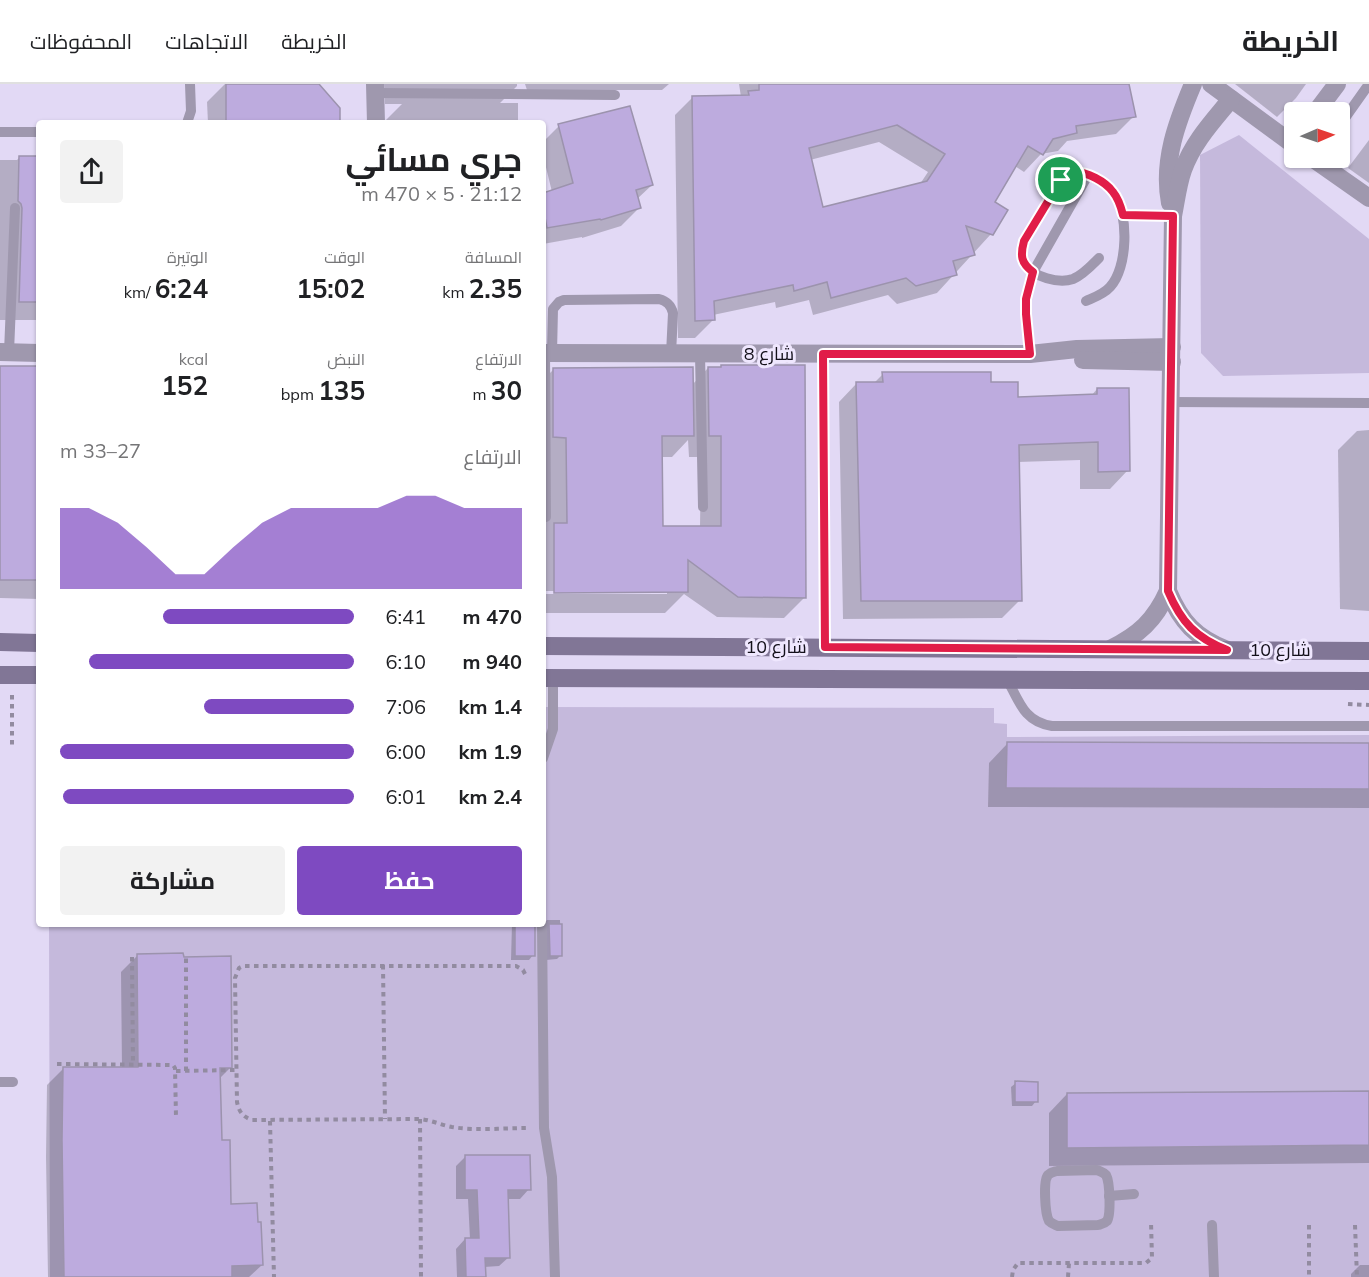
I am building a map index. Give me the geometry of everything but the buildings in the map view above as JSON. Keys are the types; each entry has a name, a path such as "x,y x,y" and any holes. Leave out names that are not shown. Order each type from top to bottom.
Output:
{"main road":[{"path":"0,642 36,643"},
{"name":"شارع 10","path":"546,646 1369,651"},
{"path":"0,675 36,675"},
{"name":"شارع 10","path":"548,678 1369,681"}],"street":[{"path":"1110,649 1126,642 1145,626 1161,606 1168,591 1173,216 1168,186 1168,164 1175,130 1193,84"},
{"path":"1210,84 1284,136"},
{"path":"1323,102 1336,84"},
{"path":"376,88 376,120"},
{"path":"1173,216 1187,159 1202,135 1231,99"},
{"path":"1328,168 1369,198"},
{"name":"شارع 8","path":"547,353 1030,354 1077,349 1172,354"},
{"path":"4,352 36,352"},
{"path":"1168,591 1184,622 1197,634 1227,650"}],"lane":[{"path":"189,120 191,111 190,84"},
{"path":"1350,111 1369,84"},
{"path":"376,88 615,95"},
{"path":"0,132 36,132"},
{"path":"1086,301 1099,296 1118,276 1122,261 1123,215 1113,191 1088,174 1074,172 1061,180 1024,241 1022,258 1025,266 1033,272 1049,280 1061,282 1082,274 1099,258"},
{"path":"1030,354 1026,299 1033,272 1088,174"},
{"path":"4,352 15,208"},
{"path":"1123,215 1173,216"},
{"path":"546,516 547,353 553,309 564,300 664,300 669,303 673,313 671,354"},
{"path":"700,354 703,507"},
{"path":"1171,402 1369,403"},
{"path":"546,749 553,729 548,678"},
{"path":"1007,679 1027,714 1042,724 1052,726 1369,726"},
{"path":"542,927 544,1128 552,1177 555,1277"},
{"path":"0,1082 13,1082"},
{"path":"1092,1170 1103,1172 1107,1177 1109,1196 1109,1215 1107,1221 1102,1224 1058,1226 1052,1224 1048,1219 1045,1181 1052,1172 1092,1170"},
{"path":"1109,1196 1134,1194"},
{"path":"1212,1225 1214,1277"}],"path":[{"path":"823,354 825,647"},
{"path":"12,695 12,748"},
{"path":"132,957 133,1064"},
{"path":"186,958 186,1071"},
{"path":"383,965 385,1119"},
{"path":"526,978 523,970 516,966 243,966 239,968 235,978 237,1102 241,1114 252,1120 420,1119 464,1128 544,1128"},
{"path":"57,1064 175,1066 176,1117"},
{"path":"176,1071 236,1070"},
{"path":"420,1119 421,1277"},
{"path":"270,1121 274,1277"},
{"path":"1012,1277 1013,1270 1018,1263 1146,1263 1152,1258 1151,1222"},
{"path":"1309,1225 1309,1277"},
{"path":"1355,1225 1357,1277"},
{"path":"1068,1277 1069,1263"}],"shaded area":[{"path":"1239,135 1369,239 1369,373 1223,376 1201,353 1200,155"},
{"path":"546,707 994,708 994,723 1007,724 1007,737 1369,735 1369,1277 50,1277 49,927 546,927"}],"route":[{"path":"1074,172 1088,174 1113,191 1123,215 1173,216 1168,591 1184,622 1197,634 1227,650 825,647 823,354 1030,354 1026,299 1033,272 1025,266 1022,249 1024,241 1061,180 1074,172"}]}
